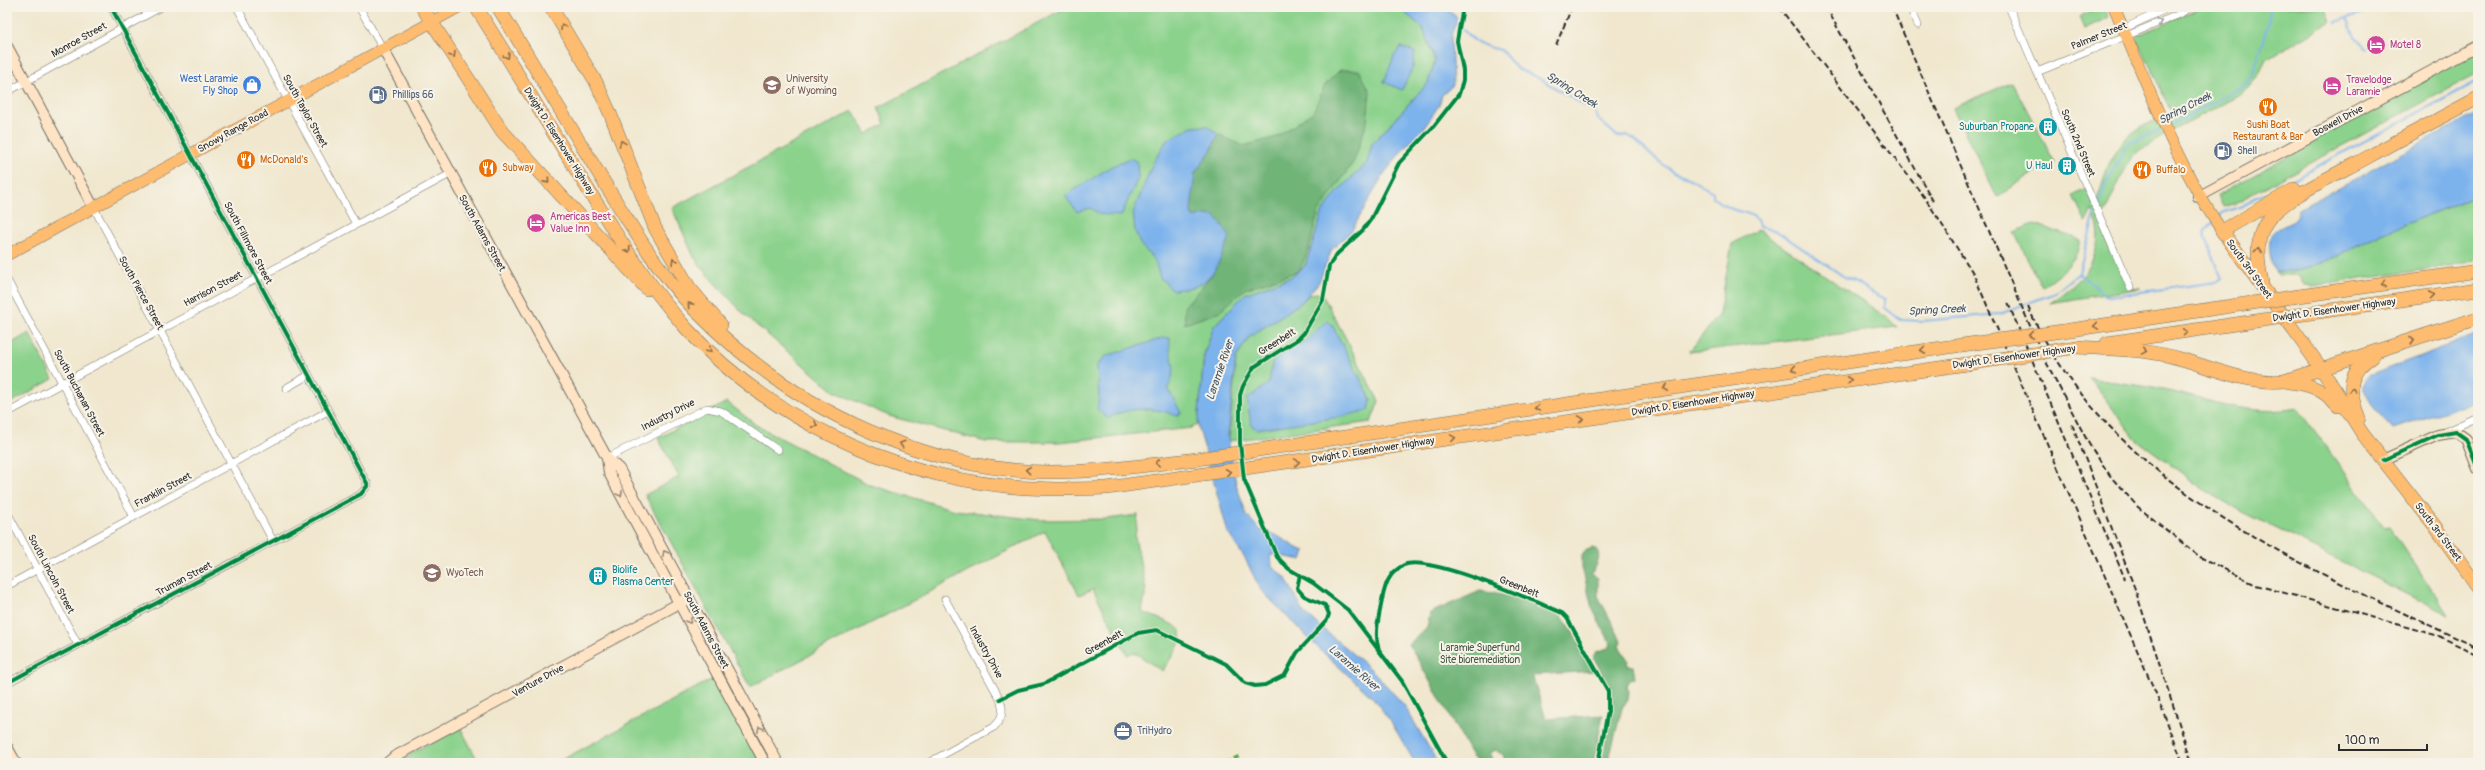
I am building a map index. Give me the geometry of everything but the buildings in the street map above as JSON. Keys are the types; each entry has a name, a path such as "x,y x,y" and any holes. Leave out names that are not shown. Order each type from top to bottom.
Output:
{"highway":[{"path":"422,7 502,130 663,307 686,328"},
{"name":"Dwight D. Eisenhower Highway","path":"476,7 608,222 655,289 686,328 742,379 777,404 860,447 906,465 955,478 1004,486 1054,489 1107,488 1258,468 2478,288"},
{"path":"551,7 596,82 610,113 655,228 689,286 721,325 760,362 794,386 882,437"},
{"name":"Dwight D. Eisenhower Highway","path":"501,12 617,204 651,255 693,308 733,346 772,378 838,418 882,437 978,465 1048,472 1096,471 1196,459 2299,296 2478,271"},
{"path":"2217,224 2259,209 2478,90"},
{"path":"2264,288 2258,261 2259,239 2265,225 2280,209 2310,189 2478,98"},
{"path":"2217,224 2310,189"},
{"name":"South 3rd Street","path":"2217,224 2321,368 2356,424 2434,526 2478,587"},
{"path":"2410,281 2478,266"},
{"path":"2284,381 2478,318"},
{"path":"2077,348 2140,350 2180,358 2255,382 2284,381 2304,383 2316,387 2328,395 2356,424"},
{"path":"2368,440 2352,397 2351,386 2353,376 2359,366 2383,350"}],"main road":[{"name":"Snowy Range Road","path":"7,255 459,7"},
{"name":"South 3rd Street","path":"2114,7 2171,139 2198,196 2217,224"}],"street":[{"name":"South Fillmore Street","path":"111,7 328,411 367,480 366,488"},
{"name":"Monroe Street","path":"7,92 161,7"},
{"name":"South Taylor Street","path":"237,7 356,224"},
{"name":"South Adams Street","path":"359,7 607,458 619,469 778,763"},
{"path":"1910,7 1918,25"},
{"name":"South 2nd Street","path":"2009,7 2130,287"},
{"name":"Palmer Street","path":"2037,72 2125,32 2170,7"},
{"name":"Palmer Street","path":"2125,32 2180,14 2190,7"},
{"name":"South Pierce Street","path":"7,46 273,541"},
{"name":"Boswell Drive","path":"2198,196 2478,46"},
{"name":"Harrison Street","path":"7,413 450,174"},
{"name":"South Buchanan Street","path":"7,280 134,516"},
{"path":"286,388 309,375"},
{"name":"Industry Drive","path":"607,458 707,408 721,410 778,450"},
{"name":"Franklin Street","path":"7,586 328,411"},
{"path":"2383,460 2478,417"},
{"path":"2445,432 2456,432 2466,439 2478,469"},
{"name":"South Adams Street","path":"607,458 609,473 765,763"},
{"name":"Truman Street","path":"7,683 361,494 366,488"},
{"name":"South Lincoln Street","path":"7,512 78,645"},
{"name":"Venture Drive","path":"386,763 394,757 689,598"},
{"name":"Industry Drive","path":"928,763 988,731 1002,716 1000,699 945,599"},
{"path":"7,747 16,763"}],"green space":[{"path":"1067,7 1398,7 1423,28 1435,61 1428,83 1372,144 1367,163 1323,211 1305,266 1291,277 1245,294 1214,326 1204,355 1198,425 1191,428 1059,442 986,442 889,416 835,392 747,317 710,278 694,257 672,208 853,111 867,134 885,124 878,108"},
{"path":"2099,7 2103,7 2109,17 2084,29 2079,17"},
{"path":"2202,7 2325,7 2331,21 2266,60 2259,74 2242,94 2178,127 2136,153 2129,161 2101,220 2130,287 2141,288 2050,303 2062,295 2083,275 2095,252 2098,239 2097,225 2092,210 2086,222 2073,196 2087,188 2094,205 2111,160 2123,142 2130,134 2148,124 2172,114 2136,36"},
{"path":"2478,46 2478,73 2235,203 2224,207 2217,195 2289,156 2285,150"},
{"path":"1340,70 1359,70 1370,91 1367,122 1354,161 1318,213 1308,251 1299,271 1245,289 1219,312 1185,324 1184,307 1212,275 1204,215 1194,218 1191,212 1192,186 1195,172 1200,162 1213,144 1218,134 1243,146 1277,137 1313,112 1325,85"},
{"path":"2012,82 2055,163 2027,177 1997,197 1953,108"},
{"path":"2478,195 2478,258 2450,266 2313,286 2304,285 2298,275 2278,275 2275,272 2290,271 2317,264 2394,229"},
{"path":"2034,224 2081,240 2076,255 2072,261 2067,267 2042,287 2014,232"},
{"path":"1758,230 1889,319 1897,327 1689,352 1719,314 1732,244"},
{"path":"1316,293 1322,295 1327,303 1379,401 1371,422 1229,441 1236,358 1249,337 1302,302 1310,294"},
{"path":"29,333 53,379 7,405 7,346"},
{"path":"2089,378 2138,385 2248,409 2281,410 2297,408 2385,527 2389,526 2449,615 2242,512 2203,489 2136,439"},
{"path":"727,402 756,425 870,485 955,510 1040,520 1107,519 1138,515 1135,537 1146,590 1142,612 1176,627 1180,632 1181,638 1172,657 1162,671 1134,652 1127,655 1093,589 1079,595 1045,531 750,687 645,495 679,477 658,438"},
{"path":"1592,548 1598,550 1599,554 1598,563 1591,574 1598,578 1598,596 1622,642 1619,646 1628,660 1627,665 1633,666 1635,678 1628,681 1626,686 1629,691 1628,699 1622,708 1608,763 1602,763 1612,708 1612,692 1594,658 1596,652 1608,648 1611,644 1592,608 1582,567 1582,556 1585,551"},
{"name":"Laramie Superfund Site bioremediation","path":"1480,591 1513,597 1539,605 1559,616 1570,628 1594,671 1533,675 1534,681 1546,719 1603,715 1593,763 1507,763 1503,756 1496,750 1489,753 1493,760 1490,763 1481,763 1473,758 1409,644 1427,628 1430,613"},
{"path":"716,677 762,763 556,763"},
{"path":"460,727 479,763 398,763 415,751"}],"water":[{"name":"Laramie River","path":"1398,7 1443,7 1457,17 1451,36 1453,85 1442,95 1439,105 1424,128 1401,152 1383,175 1351,232 1332,249 1319,282 1302,302 1249,337 1236,358 1228,437 1236,484 1247,516 1260,530 1276,535 1297,548 1305,551 1302,560 1271,554 1272,567 1285,577 1304,613 1373,671 1404,705 1438,763 1415,763 1391,722 1373,698 1315,645 1260,589 1246,560 1228,533 1198,425 1204,355 1214,326 1245,294 1291,277 1305,266 1323,211 1338,191 1367,163 1372,144 1428,83 1435,61 1423,28"},
{"path":"1401,47 1415,52 1413,67 1402,90 1384,82 1394,56"},
{"path":"2478,112 2478,195 2394,229 2317,264 2290,271 2275,272 2270,254 2270,242 2273,234 2278,229 2296,218 2298,210"},
{"path":"1207,126 1218,134 1212,149 1195,173 1191,212 1194,218 1204,215 1215,216 1230,237 1216,268 1205,281 1187,288 1173,290 1160,278 1155,261 1140,244 1135,230 1133,213 1153,163 1167,140 1192,127"},
{"path":"1130,158 1137,162 1138,178 1121,216 1099,214 1091,208 1077,212 1065,196 1112,166"},
{"path":"1327,320 1332,325 1371,399 1369,410 1340,417 1256,429 1251,425 1247,399 1269,383 1272,363 1282,354 1306,341"},
{"path":"2478,334 2478,400 2393,429 2374,408 2363,386 2368,376"},
{"path":"1163,338 1170,338 1170,349 1174,366 1168,388 1181,413 1177,416 1160,411 1142,409 1124,412 1108,419 1097,409 1099,393 1097,365 1106,356"}],"waterway":[{"name":"Spring Creek","path":"2169,126 2239,89 2252,76 2269,24 2269,7"},
{"path":"2335,22 2380,7 2393,10"},
{"path":"2347,18 2355,37 2367,50"},
{"name":"Spring Creek","path":"1454,20 1474,40 1486,46 1501,50 1517,69 1539,78 1595,112 1598,119 1618,137 1627,135 1634,139 1652,156 1673,172 1685,176 1713,192 1713,198 1732,209 1753,216 1758,222 1759,227 1775,230 1846,278 1856,282 1885,299 1885,308 1901,320 1923,321 1999,314 2055,293 2079,273 2095,213"},
{"path":"2217,218 2224,212 2242,206 2478,81"},
{"name":"Spring Creek","path":"2098,207 2105,186 2127,144 2162,129"},
{"path":"2079,273 2104,295 2110,296 2217,282 2222,278 2204,232 2213,222"}],"railway":[{"path":"1556,45 1572,7"},
{"path":"1779,7 1925,198 1973,273 2157,696 2183,763"},
{"path":"1826,7 1933,201"},
{"path":"1892,7 2044,358 2089,444 2111,477 2138,507 2200,557 2256,585 2439,636 2478,655"},
{"path":"2008,303 2125,579"},
{"path":"2028,307 2064,371 2110,427 2162,474 2220,516 2283,553 2347,586 2478,648"},
{"path":"2072,424 2135,589 2192,763"}],"marked path":[{"path":"1225,763 1239,756"}],"cycle path":[{"path":"7,683 361,494 368,485 111,7"},
{"name":"Greenbelt","path":"1447,763 1402,681 1348,610 1313,583 1289,569 1277,557 1244,479 1240,443 1240,395 1243,386 1254,367 1298,339 1304,333 1323,300 1329,266 1337,254 1363,230 1371,219 1399,163 1433,127 1459,94 1463,80 1463,70 1457,41 1463,7"},
{"path":"2383,460 2438,435 2456,432 2466,439 2478,469"},
{"name":"Greenbelt","path":"1379,650 1377,637 1378,625 1385,589 1391,575 1404,565 1416,563 1457,572 1482,580 1562,613 1567,618 1608,691 1608,711 1598,763"},
{"name":"Greenbelt","path":"1000,699 1018,690 1044,684 1138,633 1157,630 1226,664 1245,683 1255,686 1265,685 1285,675 1297,653 1327,620 1329,614 1325,605 1304,596 1297,588 1300,575"}],"place":[{"name":"Motel 8","path":"2376,45"},
{"name":"West Laramie Fly Shop","path":"252,85"},
{"name":"University of Wyoming","path":"772,85"},
{"name":"Travelodge Laramie","path":"2332,86"},
{"name":"Phillips 66","path":"378,95"},
{"name":"Sushi Boat Restaurant & Bar","path":"2268,107"},
{"name":"Suburban Propane","path":"2048,127"},
{"name":"Shell","path":"2223,151"},
{"name":"McDonald's","path":"246,160"},
{"name":"U Haul","path":"2067,166"},
{"name":"Subway","path":"488,168"},
{"name":"Buffalo","path":"2142,170"},
{"name":"Americas Best Value Inn","path":"536,223"},
{"name":"WyoTech","path":"432,573"},
{"name":"Biolife Plasma Center","path":"598,576"},
{"name":"TriHydro","path":"1123,731"}]}
